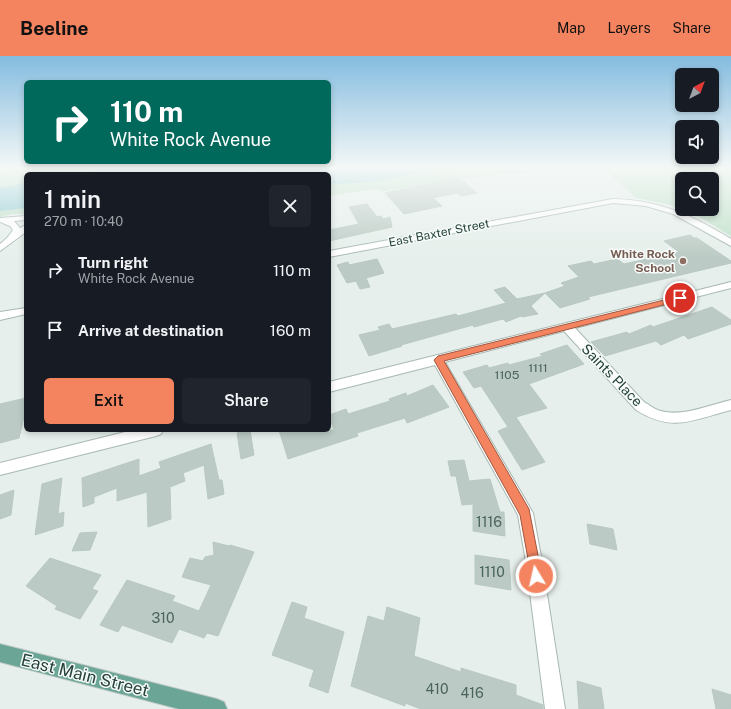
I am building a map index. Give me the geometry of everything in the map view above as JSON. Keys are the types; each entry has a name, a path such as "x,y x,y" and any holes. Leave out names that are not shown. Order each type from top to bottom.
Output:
{"main road":[{"name":"East Main Street","path":"0,653 217,709"}],"street":[{"name":"East Baxter Street","path":"331,254 613,201 642,203 674,211 699,223 730,242"},
{"path":"1,221 24,218"},
{"path":"1,221 12,223 16,227 15,234 11,239"},
{"path":"0,248 24,229"},
{"path":"331,387 731,285"},
{"path":"0,316 24,311"},
{"name":"Saints Place","path":"567,327 640,406 654,414 662,417 684,417 731,405"},
{"path":"438,360 525,513 534,562 555,709"},
{"path":"0,469 148,432"}],"green space":[{"path":"0,198 24,198 24,214 12,214 0,217"},
{"path":"638,198 675,198 675,207 667,204"},
{"path":"719,198 731,198 731,236 698,216 719,216"}],"water":[{"path":"0,198 24,198 24,208 0,211"}],"building":[{"path":"390,198 434,198 442,206 404,214"},
{"path":"367,204 377,217 381,216 383,219 390,217 392,227 331,241 331,230 359,224 349,207"},
{"path":"690,235 697,238 731,261 731,263 588,297 590,299 560,308 545,293 565,286 561,283 579,277 568,266 591,261 594,264 617,259 624,264 679,252 664,241"},
{"path":"377,259 384,273 366,278 370,287 360,289 356,281 347,283 337,265 348,262 349,265"},
{"path":"505,287 517,299 545,293 531,306 538,314 521,316 506,322 503,319 474,327 473,325 401,345 402,346 369,356 359,335 380,330 378,327 389,324 392,329 456,314 458,316 506,303 494,290"},
{"path":"712,307 731,320 731,324 688,339 684,335 661,345 656,341 605,356 591,342 627,332 629,334 651,325 653,327"},
{"path":"567,345 584,364 529,384 547,408 516,417 545,462 522,470 498,431 508,427 481,386 474,388 463,372 487,365 489,368 508,363 509,365 543,356 540,354"},
{"path":"433,385 449,407 407,423 405,418 357,433 358,436 288,459 280,432 331,432 331,430 334,430 331,421 331,414 346,409 348,414 390,401 389,399 406,393 407,396"},
{"path":"24,398 24,417 19,438 0,443 0,404"},
{"path":"250,432 254,455 241,459 237,433"},
{"path":"211,444 219,480 222,480 224,494 208,499 204,465 183,473 185,481 170,487 171,519 148,527 147,492 117,501 117,488 94,497 94,503 83,507 82,478 139,459 139,476 161,468 159,462"},
{"path":"464,460 469,481 490,479 500,512 504,512 505,536 473,531 473,504 462,505 456,476 451,476 448,461"},
{"path":"62,478 58,514 64,512 63,526 35,535 42,484"},
{"path":"14,490 11,515 0,519 0,495"},
{"path":"587,524 613,529 617,550 590,544"},
{"path":"97,532 90,550 72,551 80,533"},
{"path":"213,542 254,552 218,636 207,633 204,638 179,629 172,643 122,625 118,632 100,625 127,580 175,596 172,601 199,611 211,585 182,577 190,558 203,561 205,557 214,555"},
{"path":"475,555 509,560 511,590 475,584"},
{"path":"50,558 101,575 92,589 98,591 80,619 55,609 57,606 26,586"},
{"path":"292,602 307,607 304,618 344,632 328,693 309,686 314,670 272,655"},
{"path":"387,607 420,618 414,656 461,672 461,668 516,685 516,695 543,705 543,709 421,709 405,703 405,706 351,686 368,616 384,621"},
{"path":"577,681 601,688 604,709 579,709"},
{"path":"712,689 731,695 731,709 716,709"}],"place":[{"name":"White Rock School","path":"683,261"}],"route":[{"path":"536,576 525,513 438,360 680,298"}]}
